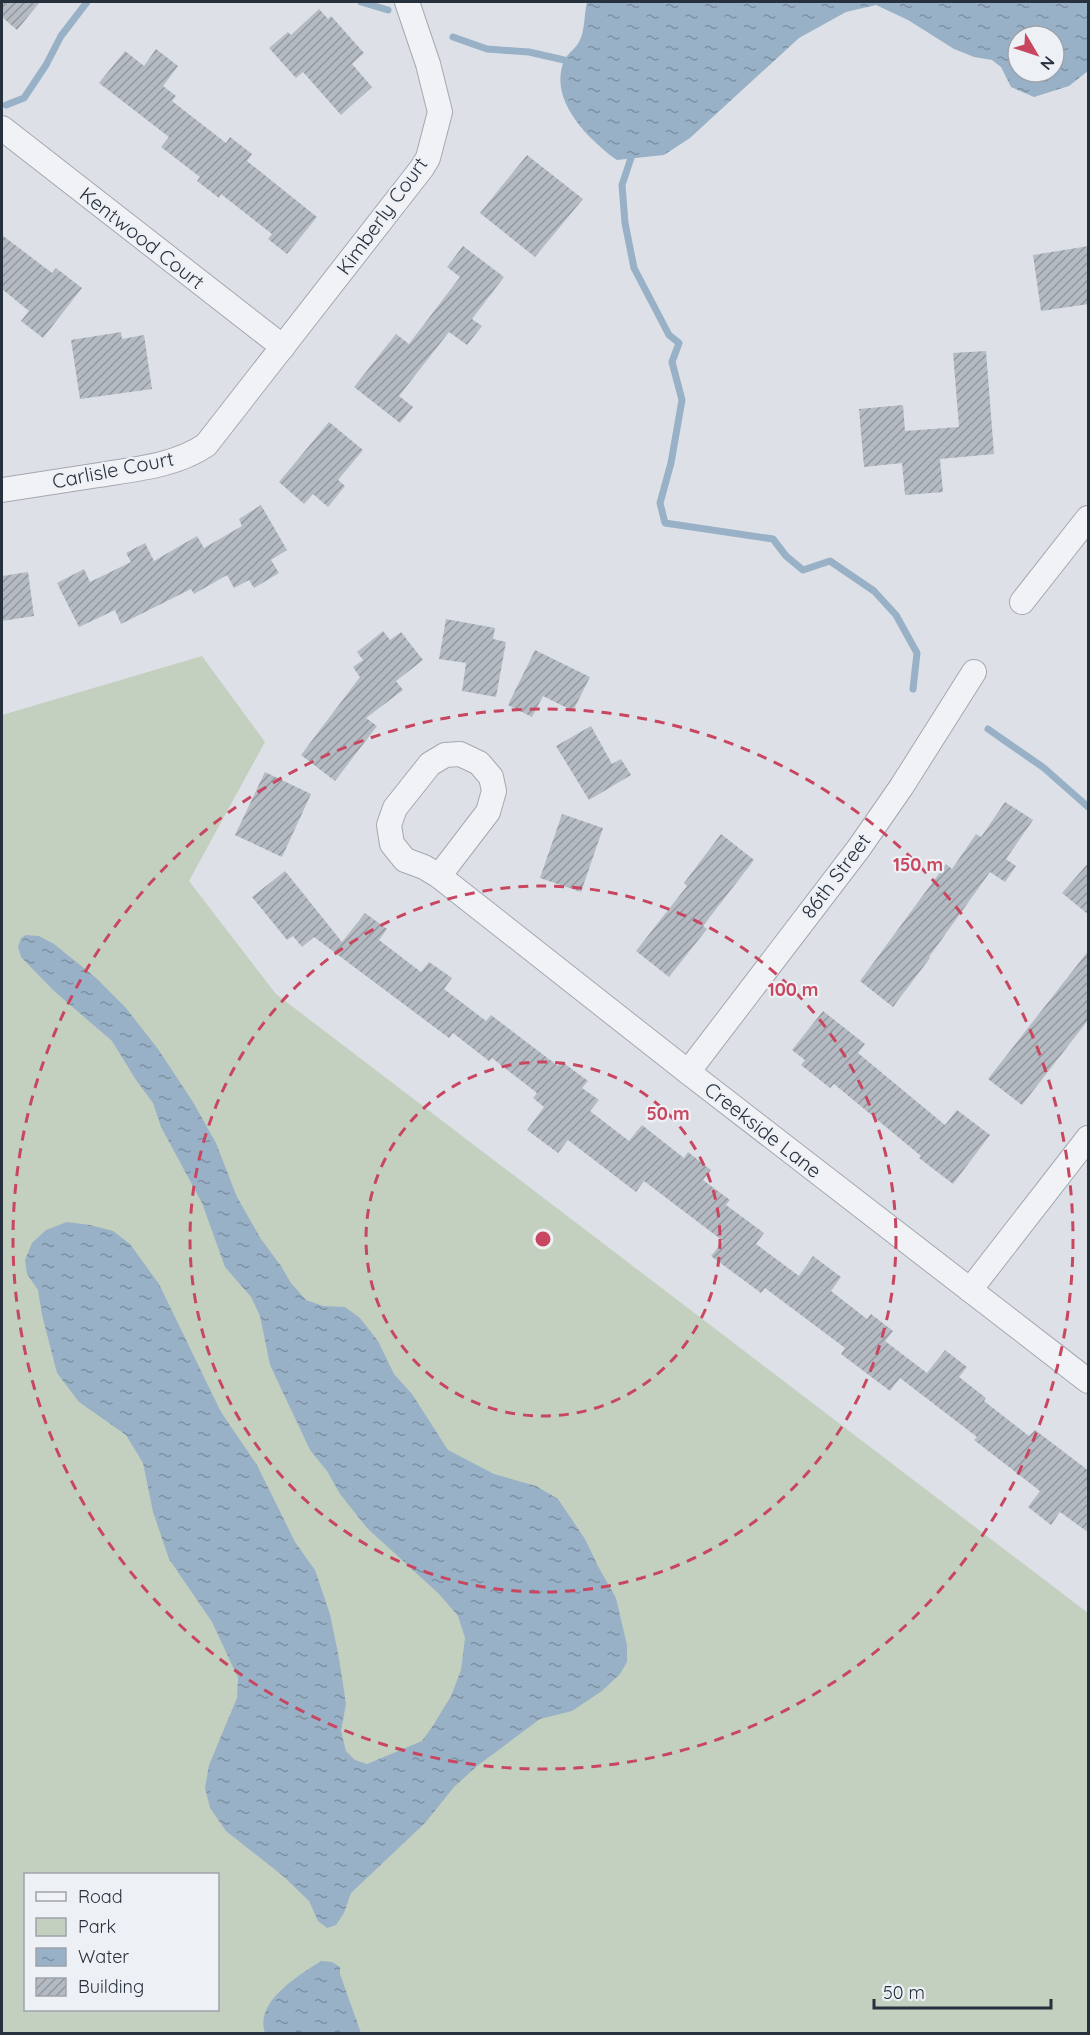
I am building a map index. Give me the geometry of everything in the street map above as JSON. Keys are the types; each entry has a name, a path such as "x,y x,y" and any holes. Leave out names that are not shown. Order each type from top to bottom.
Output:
{"street":[{"name":"Kimberly Court","path":"283,347 428,158 440,112 428,64 408,2"},
{"name":"Kentwood Court","path":"2,128 283,347"},
{"name":"Carlisle Court","path":"2,490 142,468 172,461 195,452 207,445 283,347"},
{"path":"1022,602 1089,518"},
{"name":"86th Street","path":"688,1072 859,848 902,786 974,672"},
{"name":"Creekside Lane","path":"439,876 488,812 494,791 491,777 479,763 460,754 445,755 430,764 394,808 389,825 392,844 405,860 439,876 688,1072 1089,1381"},
{"path":"970,1290 1089,1138"}],"green space":[{"path":"202,656 265,742 189,881 276,994 1088,1613 1088,2033 2,2034 2,715"}],"water":[{"path":"587,2 1088,2 1088,71 1069,86 1034,97 1011,87 1010,84 1066,84 1066,24 1006,24 1006,77 1001,67 992,60 974,57 954,49 908,20 876,5 846,12 799,38 690,138 664,155 617,160 583,130 566,104 561,90 560,76 564,61 577,45 583,28"},
{"path":"26,935 39,936 54,944 95,977 126,1008 158,1049 193,1102 216,1143 237,1197 261,1239 291,1283 306,1300 323,1306 345,1307 360,1318 378,1341 394,1374 412,1394 448,1450 494,1474 536,1486 558,1499 585,1539 616,1598 627,1645 627,1662 620,1674 602,1691 572,1711 540,1719 477,1766 454,1787 425,1823 351,1893 344,1913 336,1925 327,1928 318,1921 309,1901 283,1876 226,1831 210,1808 205,1788 209,1765 237,1698 238,1678 212,1622 169,1559 153,1512 143,1463 126,1435 79,1402 57,1373 38,1290 27,1274 25,1260 32,1243 46,1230 67,1222 113,1231 130,1244 159,1284 221,1412 257,1465 295,1542 315,1570 330,1614 339,1658 346,1704 341,1731 346,1751 355,1760 367,1764 422,1741 451,1696 461,1670 465,1638 458,1616 439,1594 367,1528 310,1450 270,1365 260,1316 251,1297 225,1267 202,1203 161,1127 153,1103 112,1041 54,991 21,957 18,947 21,938"},
{"path":"321,1961 332,1962 340,1967 340,1974 361,2033 265,2033 266,2010 272,2000 301,1974"}],"building":[{"path":"2,2 40,2 17,30 2,17"},
{"path":"319,9 328,19 331,16 364,53 352,64 372,87 341,115 303,72 296,78 269,48 288,32 291,35"},
{"path":"156,49 178,66 163,86 176,96 172,101 226,143 230,137 252,154 247,161 317,217 287,254 268,239 272,234 221,194 219,198 197,181 200,177 161,147 169,137 99,83 125,51 144,66"},
{"path":"527,155 583,199 535,257 480,213"},
{"path":"2,235 52,273 56,268 82,288 43,338 21,321 29,311 2,289"},
{"path":"463,246 504,277 472,319 482,326 467,345 449,332 399,396 413,407 400,423 354,387 396,334 409,344 460,277 447,267"},
{"path":"1089,246 1089,304 1041,311 1033,255"},
{"path":"121,332 122,339 144,335 152,389 80,399 71,340"},
{"path":"986,351 994,454 940,459 943,492 905,495 902,463 864,467 859,409 903,405 905,431 959,427 953,353"},
{"path":"329,422 363,450 338,480 345,486 328,507 313,494 304,504 279,482"},
{"path":"261,505 287,550 271,560 279,573 254,588 249,580 234,588 227,575 194,594 191,589 121,624 115,610 79,627 57,583 84,569 90,582 131,562 126,553 145,543 154,561 197,536 204,548 242,526 239,519"},
{"path":"28,572 34,616 2,621 2,576"},
{"path":"446,619 495,628 493,639 506,642 496,697 462,691 466,663 439,659"},
{"path":"383,631 390,640 401,632 423,660 396,681 403,690 366,718 377,726 335,781 301,755 360,677 353,667 363,660 357,652"},
{"path":"535,650 590,677 573,711 543,696 532,717 508,705"},
{"path":"591,726 612,764 621,759 631,775 589,800 556,746"},
{"path":"265,772 311,794 282,857 235,835"},
{"path":"1005,802 1033,820 1006,859 1016,866 1005,882 990,872 893,1007 860,981 946,864 952,869 976,834 981,837"},
{"path":"562,814 603,828 581,892 540,878"},
{"path":"721,834 754,860 703,926 707,929 669,977 636,951 687,886 684,883"},
{"path":"1089,862 1089,915 1062,893"},
{"path":"285,871 342,942 365,913 387,929 379,940 421,972 429,962 452,978 444,989 486,1021 491,1015 558,1066 561,1061 588,1081 582,1088 599,1100 590,1111 629,1141 642,1125 684,1158 688,1152 711,1170 703,1180 730,1200 726,1205 764,1233 756,1244 799,1276 813,1256 841,1277 831,1291 867,1319 871,1314 893,1331 885,1341 927,1373 945,1350 967,1367 959,1377 986,1398 984,1401 1029,1436 1035,1430 1089,1471 1089,1533 1060,1512 1051,1525 1028,1507 1040,1491 974,1440 977,1437 900,1378 890,1391 841,1354 845,1348 765,1288 761,1293 711,1256 723,1241 644,1181 636,1192 568,1140 558,1153 527,1130 544,1107 533,1098 537,1093 492,1058 489,1061 453,1033 449,1038 314,937 302,947 293,936 287,940 252,897"},
{"path":"1089,950 1089,1019 1022,1105 988,1079"},
{"path":"823,1011 865,1044 858,1053 945,1125 957,1110 990,1135 953,1184 919,1158 921,1156 834,1084 830,1088 801,1065 805,1060 792,1050"}],"waterway":[{"path":"6,105 24,98 46,65 61,36 87,2"},
{"path":"361,2 388,10"},
{"path":"453,37 487,49 529,52 564,60"},
{"path":"631,158 622,185 625,223 634,268 669,335 679,343 672,362 682,400 671,463 660,503 665,523 773,539 786,556 803,570 830,561 874,591 896,615 917,653 913,689"},
{"path":"988,729 1044,768 1088,807"}]}
